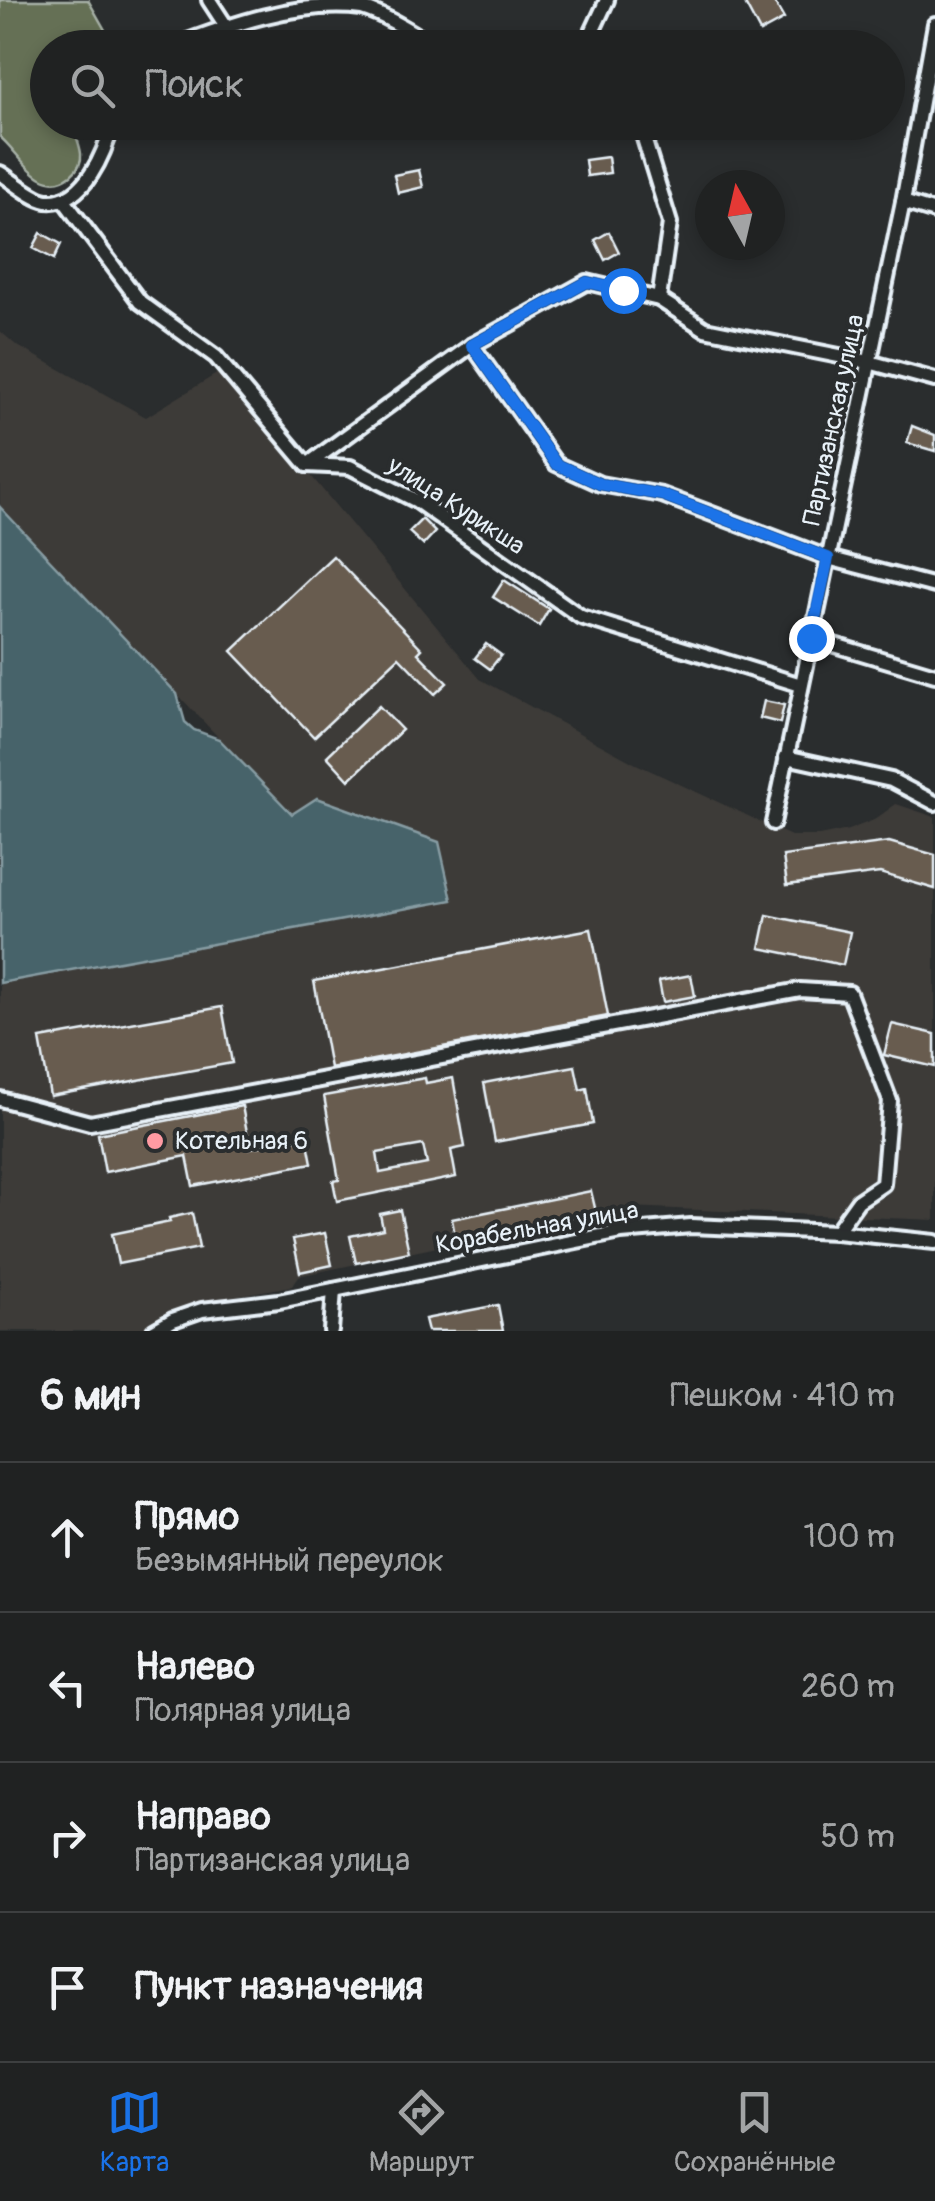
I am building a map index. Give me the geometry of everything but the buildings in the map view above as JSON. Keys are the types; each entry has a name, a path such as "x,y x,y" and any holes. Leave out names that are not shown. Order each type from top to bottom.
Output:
{"street":[{"path":"210,0 226,26"},
{"path":"592,30 606,0"},
{"path":"216,30 278,9 318,1 363,8 404,30"},
{"name":"Партизанская улица","path":"773,823 903,202 935,24"},
{"path":"0,173 44,201 63,199 80,190 106,140"},
{"path":"644,140 670,224 659,298"},
{"path":"63,199 140,302 216,357 306,464 472,345 587,282 659,298 704,329 868,362 935,380"},
{"path":"903,202 935,212"},
{"path":"472,345 556,464 600,484 662,495 828,558 935,586"},
{"name":"улица Курикша","path":"306,464 350,466 417,501 581,617 802,685"},
{"path":"811,638 935,675"},
{"path":"786,757 891,780 935,803"},
{"path":"0,1099 90,1122 800,990 849,993 890,1101 883,1184 858,1202 836,1232"},
{"name":"Корабельная улица","path":"154,1331 202,1310 280,1301 621,1232 691,1226 836,1232 935,1242"},
{"path":"332,1331 334,1290"}],"shaded area":[{"path":"0,331 16,345 146,417 223,370 480,679 634,763 791,836 848,830 874,820 896,804 935,817 935,1220 629,1207 299,1276 292,1286 200,1302 152,1331 0,1331 0,983 451,900 292,815 0,507"}],"green space":[{"path":"0,0 88,0 105,30 30,30 30,140 77,140 81,160 77,169 60,181 40,177 0,137"}],"water":[{"path":"0,507 177,694 185,722 194,730 219,739 292,814 317,798 439,842 452,900 0,983"}],"place":[{"name":"Котельная 6","path":"155,1141"}],"route":[{"path":"623,290 587,282 472,345 556,464 600,484 662,495 828,558 811,638"}]}
